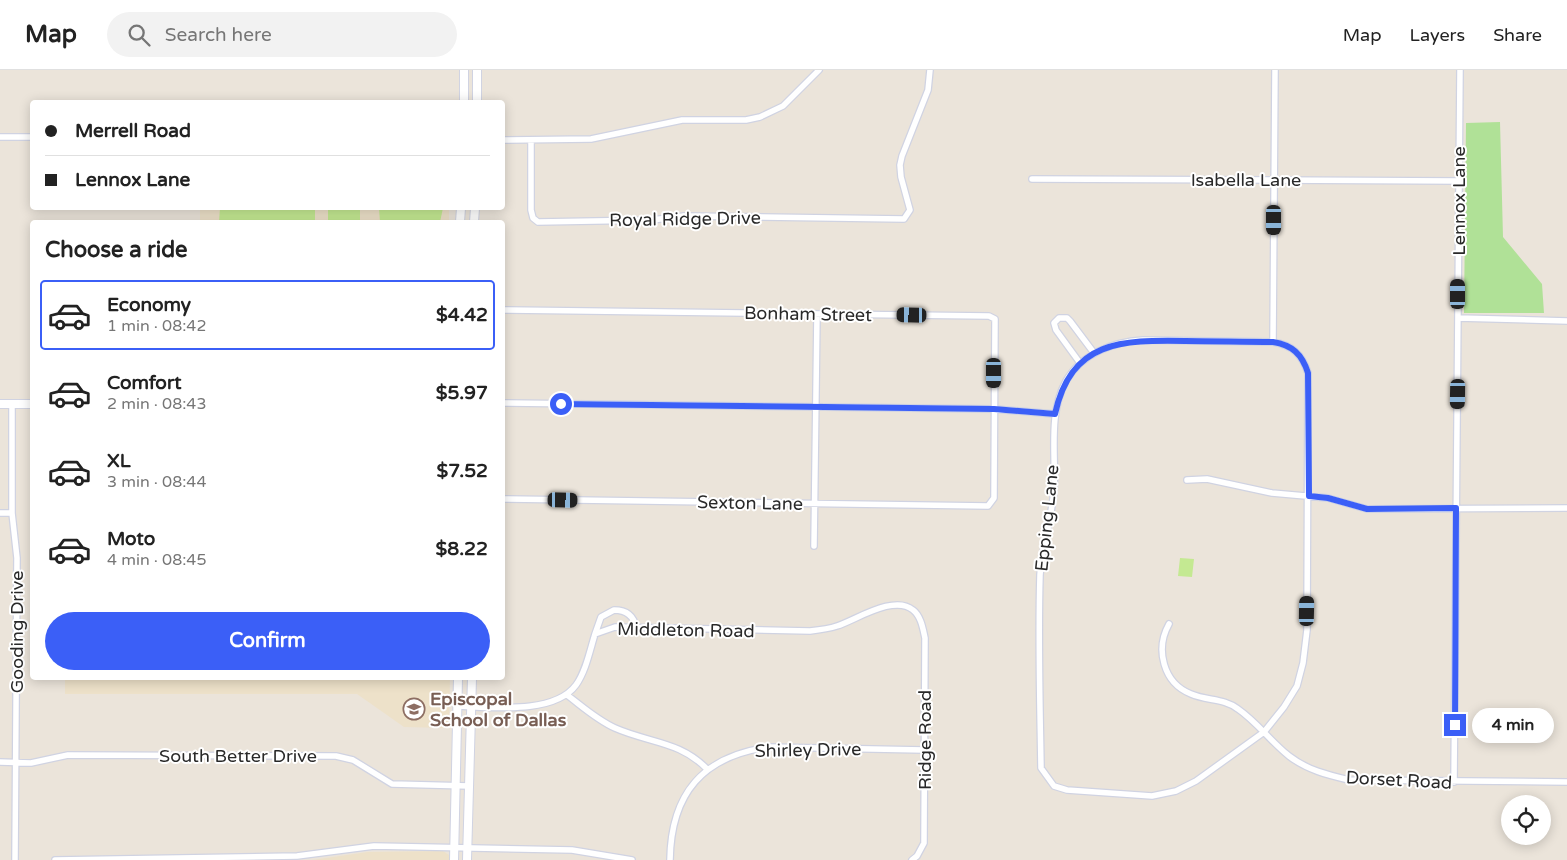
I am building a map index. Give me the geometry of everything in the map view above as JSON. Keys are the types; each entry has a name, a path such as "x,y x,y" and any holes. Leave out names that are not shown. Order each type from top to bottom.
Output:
{"main road":[{"path":"464,70 464,100"},
{"path":"477,70 477,100"},
{"path":"0,404 30,404"},
{"path":"454,860 458,680"},
{"path":"467,860 472,680"}],"street":[{"path":"505,140 592,139 682,120 746,120 782,106 819,70"},
{"name":"Royal Ridge Drive","path":"531,140 531,210 533,218 538,222 652,220 684,216 904,219 910,210 901,177 900,165 928,90 930,70"},
{"path":"1264,732 1284,707 1297,686 1303,663 1307,630 1308,373 1304,362 1292,348 1273,342 1276,70"},
{"name":"Lennox Lane","path":"1454,782 1460,70"},
{"path":"0,137 30,137"},
{"name":"Isabella Lane","path":"1032,179 1459,181"},
{"name":"Bonham Street","path":"505,310 988,316 995,319 994,498"},
{"path":"814,546 817,314"},
{"path":"1080,363 1056,330 1054,323 1059,318 1067,318 1070,321 1094,354"},
{"path":"1458,318 1567,321"},
{"name":"Epping Lane","path":"1264,732 1196,781 1162,795 1067,790 1054,786 1042,768 1041,758 1040,575 1054,490 1055,414 1066,380 1080,363 1094,354 1128,341 1273,342"},
{"name":"Gooding Drive","path":"12,404 12,513 17,558 15,860"},
{"path":"505,404 994,409 1055,414"},
{"path":"1187,480 1207,479 1272,493 1328,498 1367,509 1567,508"},
{"name":"Sexton Lane","path":"505,499 988,506 994,498"},
{"path":"0,513 12,513"},
{"name":"Middleton Road","path":"567,695 576,685 582,673 595,634 615,627 810,631 837,626 881,607 893,605 913,610 918,617"},
{"path":"595,634 601,617 614,610 628,614 635,621 636,628"},
{"name":"Ridge Road","path":"912,860 917,856 924,843 925,638 918,617"},
{"name":"Dorset Road","path":"1169,624 1162,636 1161,652 1165,668 1171,679 1192,694 1229,702 1289,756 1306,766 1349,780 1567,782"},
{"path":"457,706 536,705 567,695 601,720 630,733 686,751 707,769"},
{"name":"Shirley Drive","path":"670,860 674,823 684,796 707,769 735,754 769,747 924,750"},
{"name":"South Better Drive","path":"0,762 31,763 68,756 336,756 353,760 392,784 469,786"},
{"path":"55,860 260,859 374,846 582,851 632,860"}],"shaded area":[{"path":"200,210 449,210 449,220 200,220"},
{"name":"Episcopal School of Dallas","path":"65,680 450,680 449,723 446,728 404,727 357,694 65,694"},
{"path":"443,851 449,855 449,860 312,860 368,852"}],"green space":[{"path":"1500,122 1503,237 1542,284 1544,313 1464,313 1466,123"},
{"path":"220,210 315,210 315,220 219,220"},
{"path":"328,210 360,210 360,220 328,220"},
{"path":"379,210 443,210 440,220 380,220"},
{"path":"1180,558 1194,559 1192,577 1178,576"}],"place":[{"name":"Episcopal School of Dallas","path":"414,709"}],"route":[{"path":"561,404 1015,409 1055,414 1066,380 1080,363 1102,349 1116,344 1143,340 1280,343 1292,348 1300,355 1308,373 1309,496 1328,498 1367,509 1456,508 1455,725"}]}
